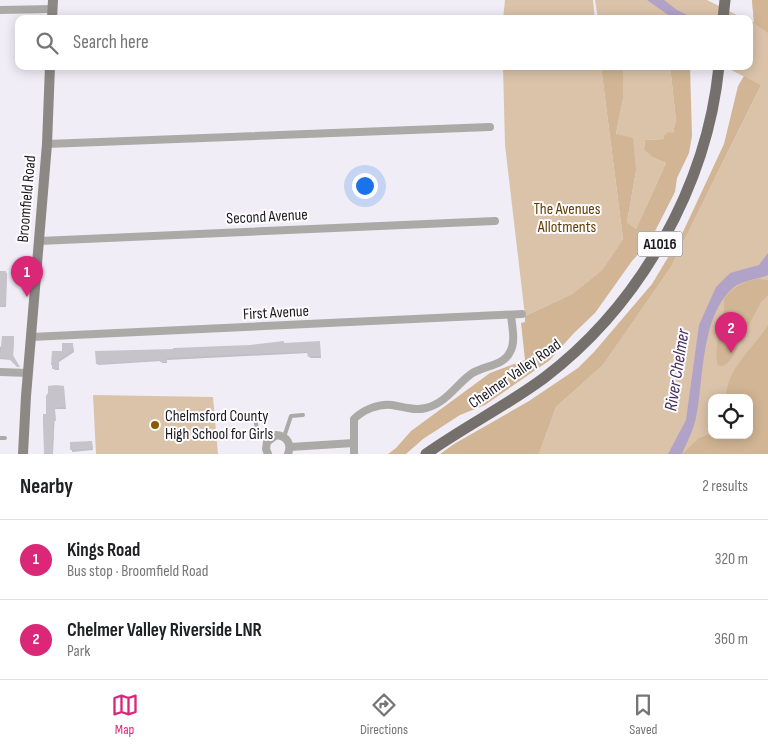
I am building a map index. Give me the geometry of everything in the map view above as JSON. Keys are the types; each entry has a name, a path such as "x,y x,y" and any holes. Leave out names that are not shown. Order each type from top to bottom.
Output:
{"main road":[{"path":"723,15 725,0"},
{"name":"Broomfield Road","path":"23,454 47,144 50,70"},
{"name":"Chelmer Valley Road","path":"426,454 543,378 577,349 631,290 666,235 698,163 709,120 718,71"}],"street":[{"path":"0,10 52,9"},
{"path":"47,144 490,127"},
{"name":"Second Avenue","path":"39,241 495,221"},
{"name":"First Avenue","path":"31,337 522,314"},
{"path":"354,454 354,419 361,413 375,407 390,405 416,410 428,408 445,399 471,374 504,360 510,354 513,346 511,315"},
{"path":"0,372 28,373"},
{"path":"268,454 266,446 269,439 276,435 287,440 289,450 354,443"}],"lane":[{"path":"254,413 258,433 269,439"},
{"path":"284,437 291,416 303,415"},
{"path":"0,438 5,438"}],"green space":[{"path":"505,0 593,0 595,15 503,15"},
{"path":"595,0 707,0 737,15 597,15"},
{"path":"752,0 768,0 768,454 539,454 556,407 603,365 671,267 761,85 731,70 753,70 754,22"},
{"name":"The Avenues Allotments","path":"503,70 602,70 623,239 602,270 572,294 525,316 505,145"},
{"path":"623,70 670,70 676,120 673,133 664,139 645,140 644,150 652,157 666,163 636,229 627,222 636,171 616,134 623,99"},
{"name":"Chelmsford County High School for Girls","path":"93,395 213,397 218,454 96,454"}],"shaded area":[{"path":"647,0 664,0 687,15 668,15"},
{"path":"752,0 768,0 768,33 754,23"},
{"path":"602,70 623,70 623,99 616,134 633,138 636,171 627,222 636,229 666,163 652,157 644,150 645,140 664,139 668,132 673,133 676,120 670,70 690,70 692,136 689,153 677,178 675,192 650,241 632,261 595,313 550,360 485,405 460,415 423,439 406,454 388,454 411,431 490,373 525,360 521,323 525,322 525,316 572,294 602,270 623,239"},
{"path":"744,76 761,85 671,267 603,365 556,407 539,454 440,454 529,401 578,368 652,284 682,234 724,144 738,86"},
{"path":"768,253 768,275 741,283 733,288 722,300 714,315 705,350 696,418 682,454 668,454 686,420 699,325 716,287 730,273 759,265"},
{"path":"758,279 768,280 768,295 761,302 731,359 725,365 718,365 717,348 724,299 739,285"},
{"path":"768,325 768,454 682,454 699,438 708,435 708,439 753,439 753,394 726,394 727,387 736,368"}],"building":[{"path":"0,271 6,271 6,306 0,306"},
{"path":"2,336 14,336 13,355 20,367 17,367 9,359 0,358"},
{"path":"284,341 284,343 320,341 320,356 308,357 307,352 271,353 167,358 167,362 160,362 160,360 96,364 95,351 250,345"},
{"path":"62,343 73,343 73,350 59,360 59,369 52,369 52,351 62,351"},
{"path":"48,386 64,386 65,407 55,408 56,421 53,421 54,439 52,439 53,454 44,454 43,414 46,414 46,396"},
{"path":"92,441 93,449 70,450 70,442"}],"place":[{"name":"Kings Road","path":"27,297"},
{"name":"Chelmer Valley Riverside LNR","path":"731,353"},
{"name":"Chelmsford County High School for Girls","path":"155,425"}],"water label":[{"name":"River Chelmer","path":"677,370"}]}
